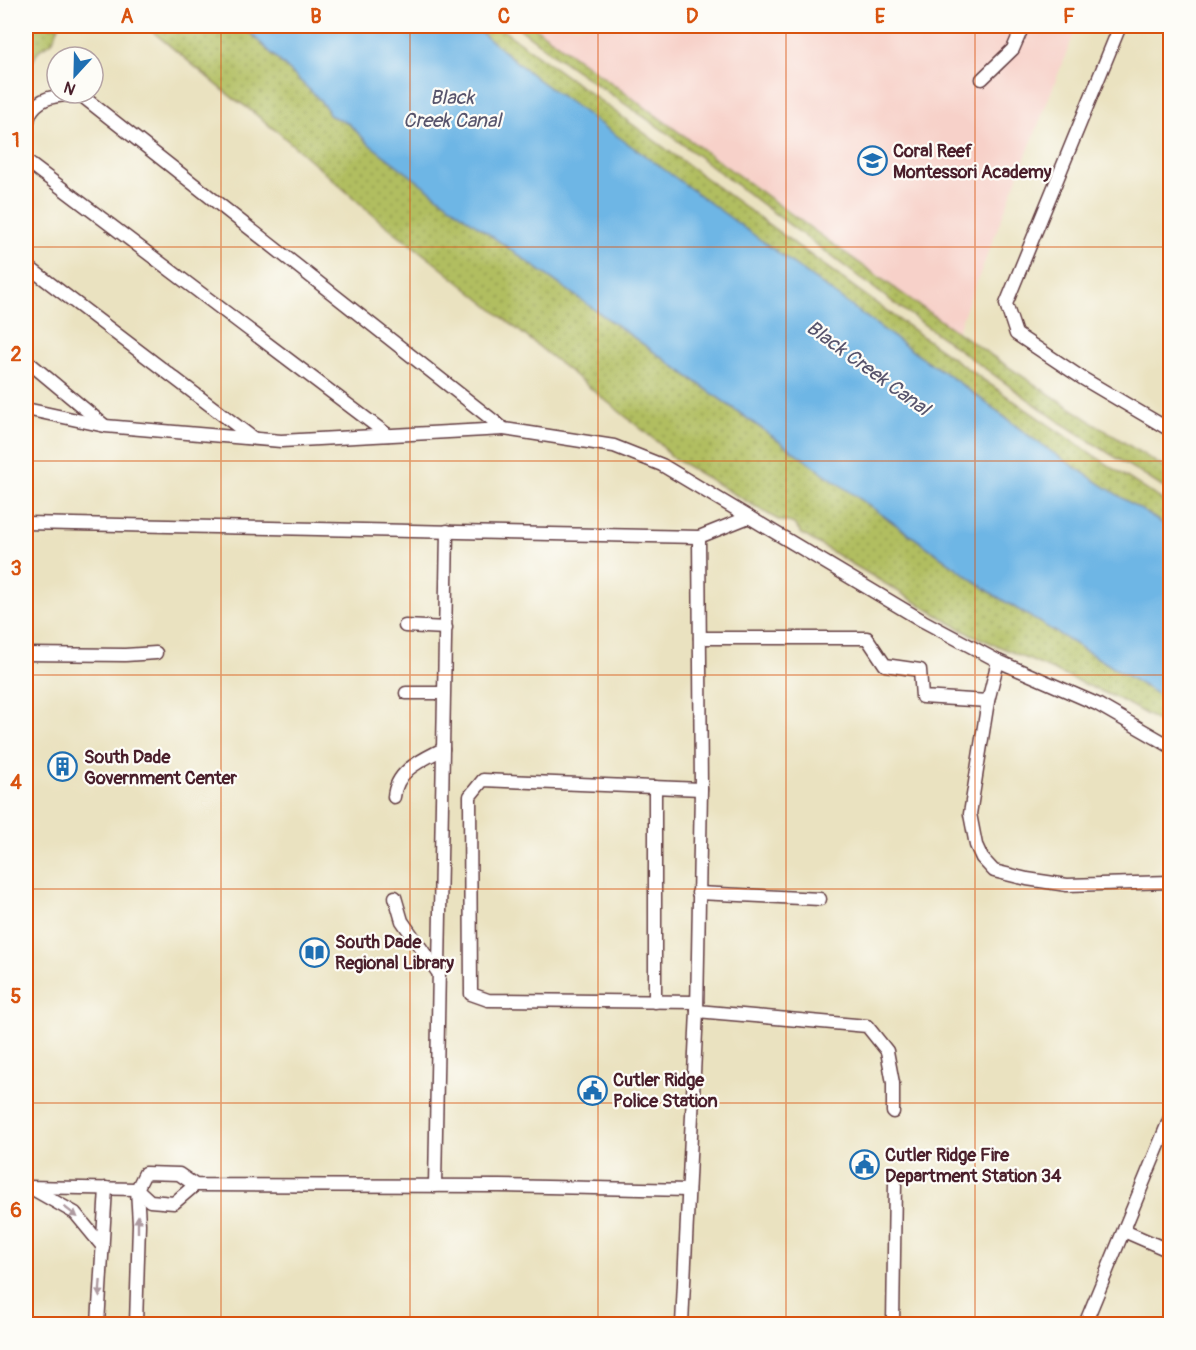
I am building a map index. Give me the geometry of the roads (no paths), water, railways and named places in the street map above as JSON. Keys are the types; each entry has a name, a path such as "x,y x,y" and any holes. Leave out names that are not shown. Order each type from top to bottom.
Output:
{"lane":[{"path":"982,79 1013,49 1023,26"},
{"path":"1120,26 1006,304 1016,334 1082,378 1170,430"},
{"path":"26,132 31,113 40,102 68,95 82,96 504,429"},
{"path":"26,161 388,435"},
{"path":"26,265 254,439"},
{"path":"26,360 105,426"},
{"path":"26,409 105,426 280,441 504,429 614,447 662,465 923,621 998,662 1097,704 1170,746"},
{"path":"26,524 699,537 749,517"},
{"path":"435,1186 447,531"},
{"path":"682,1324 697,1007 701,789 699,537"},
{"path":"405,626 446,628"},
{"path":"699,638 867,638 885,665 920,670 922,697 988,701"},
{"path":"26,654 156,653"},
{"path":"998,662 988,701 970,814 976,844 982,858 994,871 1067,885 1170,882"},
{"path":"406,693 444,693"},
{"path":"394,797 394,790 407,769 443,749"},
{"path":"701,789 483,780 470,796 471,994 489,1000 655,1002 867,1026 887,1051 893,1083 893,1112"},
{"path":"655,788 655,1002"},
{"path":"698,893 820,899"},
{"path":"395,897 402,921 439,974"},
{"path":"1085,1324 1170,1118"},
{"path":"136,1324 139,1224 137,1189 145,1173 178,1174 195,1185 688,1190"},
{"path":"892,1324 895,1183"},
{"path":"28,1187 137,1189 150,1201 174,1203 195,1185"},
{"path":"28,1187 75,1214 103,1247"},
{"path":"98,1324 106,1188"},
{"path":"1124,1231 1170,1251"}],"water":[{"name":"Black Creek Canal","path":"243,26 473,26 537,79 968,389 1036,441 1170,528 1170,702 996,596 465,217 369,144 349,124 329,115 317,97"}],"place":[{"name":"Coral Reef Montessori Academy","path":"872,161"},
{"name":"South Dade Government Center","path":"63,767"},
{"name":"South Dade Regional Library","path":"314,952"},
{"name":"Cutler Ridge Police Station","path":"592,1090"},
{"name":"Cutler Ridge Fire Department Station 34","path":"864,1165"}]}
